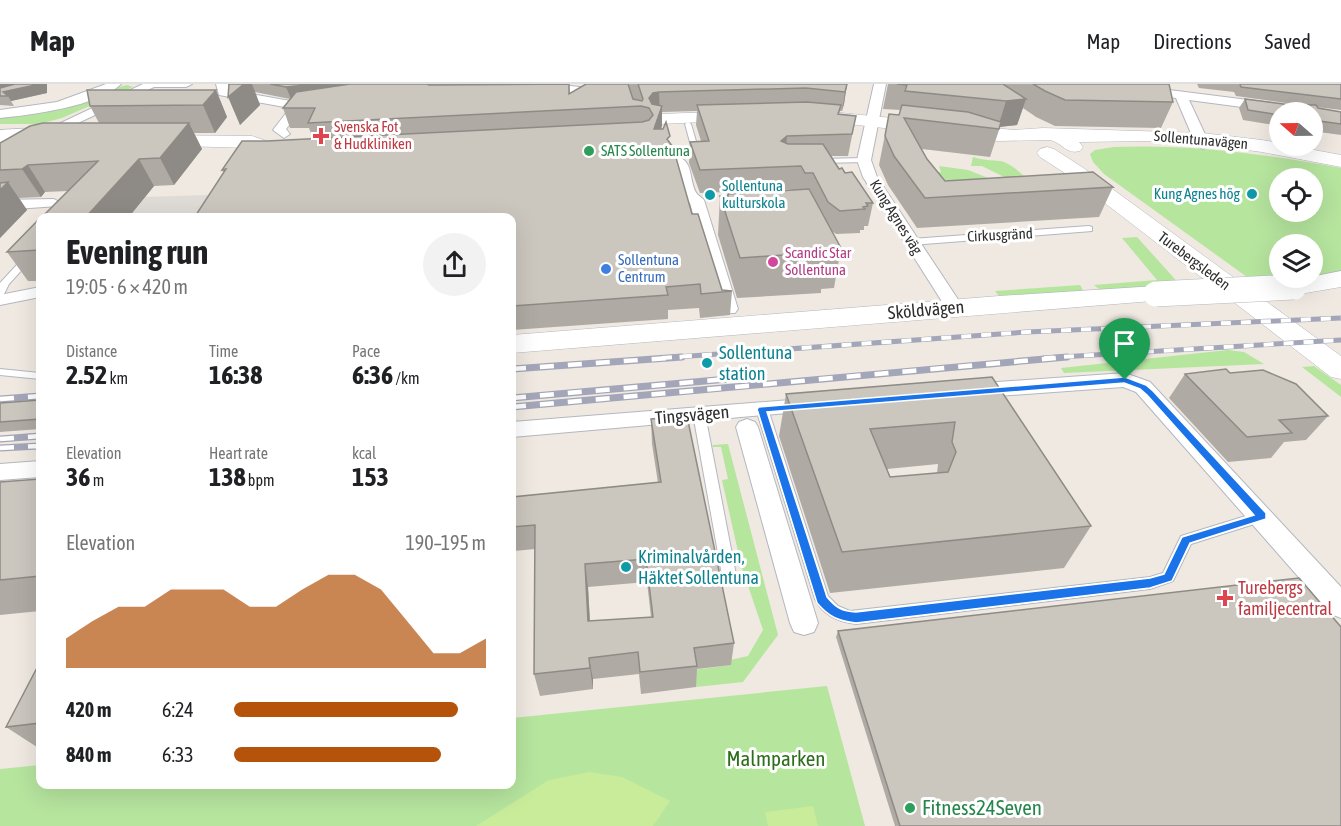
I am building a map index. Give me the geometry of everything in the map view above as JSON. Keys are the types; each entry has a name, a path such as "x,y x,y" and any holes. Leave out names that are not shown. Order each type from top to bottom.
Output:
{"street":[{"path":"0,114 54,106 115,84"},
{"path":"17,145 69,135 98,110 154,84 186,84"},
{"path":"222,84 223,93 298,106 323,104"},
{"path":"555,89 579,93 609,92 642,84"},
{"name":"Kung Agnes väg","path":"880,84 864,160 870,177 954,308"},
{"path":"1095,84 1269,106"},
{"path":"1181,95 1200,141"},
{"path":"135,137 242,141 283,140 298,106"},
{"name":"Sollentunavägen","path":"792,117 1043,137 1140,142 1200,141 1336,164"},
{"path":"754,118 688,124 655,124 754,118"},
{"name":"Turebergsleden","path":"1043,137 1081,160 1178,234 1341,347"},
{"name":"Turebergsleden","path":"1043,137 1078,173 1341,370"},
{"path":"676,160 682,166 692,198 702,212 729,309"},
{"path":"0,205 58,204"},
{"name":"Sköldvägen","path":"521,340 1156,294 1294,287 1341,279"},
{"path":"0,300 36,292"},
{"path":"946,393 1125,380 1143,387 1341,606"},
{"name":"Tingsvägen","path":"516,430 699,414 754,418 830,403"},
{"path":"754,418 804,623"},
{"path":"0,472 36,469"}],"lane":[{"path":"688,124 697,153"},
{"path":"808,162 864,160"},
{"name":"Cirkusgränd","path":"912,242 1089,229"},
{"path":"0,294 5,283 36,249"},
{"path":"0,372 36,376"},
{"path":"699,414 729,575"},
{"path":"754,418 822,599 830,609 841,616 856,618 1150,583 1168,578 1186,540 1262,516"}],"green space":[{"path":"127,85 133,87 62,118 39,124 0,124 0,117"},
{"path":"1113,147 1171,147 1256,154 1341,168 1341,272 1323,275 1323,234 1269,234 1269,281 1254,282 1104,174 1093,162 1090,154 1095,150"},
{"path":"973,157 1004,162 1024,176 1006,178 982,166 971,166"},
{"path":"939,166 968,170 993,180 957,185 949,180 939,181 934,172 941,172"},
{"path":"1137,237 1182,287 1100,290 1094,285 1157,280 1122,238"},
{"path":"1080,285 1084,292 999,296 995,291"},
{"path":"1228,350 1244,352 1264,364 1064,373 1061,368"},
{"path":"1314,366 1341,385 1341,397 1302,367"},
{"path":"728,444 778,635 743,682 696,687 693,670 731,665 730,660 748,656 763,630 741,565 722,480 728,479 721,447 712,445"},
{"name":"Malmparken","path":"827,686 865,826 0,826 0,769 36,765 36,789 516,789 516,718"},
{"path":"589,772 622,777 670,801 653,826 476,826 549,780"},
{"path":"813,806 818,826 768,826 765,812"}],"shaded area":[{"path":"234,194 222,213 132,213 144,197"}],"building":[{"path":"15,84 40,84 3,92 8,96 0,96 0,88"},
{"path":"229,84 244,84 228,97"},
{"path":"270,84 315,84 286,87"},
{"name":"Sollentuna Centrum","path":"350,84 569,84 569,94 586,84 628,84 633,99 642,101 638,84 847,84 845,92 806,88 659,92 653,93 649,98 652,104 662,106 654,129 663,129 666,122 670,136 667,139 673,147 692,214 698,214 722,290 732,291 701,294 700,284 666,287 668,295 516,306 516,213 197,213 242,141 642,122 649,120 653,115 649,108 641,106 308,123 315,108 283,108 296,92"},
{"path":"897,84 1003,84 1026,99 1006,101 905,91 907,85"},
{"path":"1033,84 1169,84 1173,102 1065,100"},
{"path":"1240,84 1341,84 1341,99 1241,87"},
{"path":"87,90 216,90 203,105 90,106"},
{"path":"1245,99 1269,102 1269,113 1248,110"},
{"path":"807,102 841,105 838,114 856,116 852,134 787,136 781,141 788,144 823,144 839,169 842,168 845,173 852,172 873,203 866,203 868,206 863,207 865,209 840,211 828,202 813,173 805,173 801,166 700,170 690,142 709,141 697,105"},
{"path":"902,105 968,112 1001,122 999,129 904,118 927,159 945,181 1093,172 1113,187 925,198 894,156 885,136 889,114 899,115"},
{"path":"1323,109 1341,112 1341,124 1323,122"},
{"path":"43,123 189,123 160,158 139,159 90,213 46,213 98,161 28,165 22,169 0,170 0,143 30,126"},
{"path":"8,182 0,190 0,183"},
{"path":"809,189 841,248 826,249 828,252 740,258 720,196"},
{"path":"36,222 36,250 7,252"},
{"path":"1226,369 1230,373 1263,370 1296,384 1328,416 1279,420 1292,433 1247,437 1185,374"},
{"path":"992,377 1091,526 842,552 786,394","holes":["955,422 952,442 956,452 948,472 890,477 870,429"]},
{"path":"36,400 36,419 0,422 0,403"},
{"name":"Kriminalvården, Häktet Sollentuna","path":"687,416 734,643 694,648 697,666 640,672 638,652 589,658 590,668 534,674 535,525 516,527 516,497 661,482 651,419","holes":["646,559 653,617 588,621 585,564"]},
{"path":"36,479 36,576 0,580 0,482"},
{"path":"1299,578 1341,627 1341,826 900,826 838,631"},
{"path":"36,670 36,723 6,727"}],"railway":[{"path":"662,358 1027,332 1341,318"},
{"path":"1044,358 1341,340"},
{"path":"516,369 682,357"},
{"path":"516,407 1067,357"},
{"path":"516,398 762,376"},
{"path":"0,399 36,396"},
{"path":"0,439 36,436"},
{"path":"0,448 36,446"}],"place":[{"name":"Svenska Fot & Hudkliniken","path":"321,136"},
{"name":"SATS Sollentuna","path":"589,151"},
{"name":"Kung Agnes hög","path":"1252,194"},
{"name":"Sollentuna kulturskola","path":"710,195"},
{"name":"Scandic Star Sollentuna","path":"773,262"},
{"name":"Sollentuna Centrum","path":"606,269"},
{"name":"Sollentuna station","path":"707,363"},
{"name":"Kriminalvården, Häktet Sollentuna","path":"626,567"},
{"name":"Turebergs familjecentral","path":"1225,598"},
{"name":"Fitness24Seven","path":"910,808"}],"route":[{"path":"1125,380 1143,387 1150,393 1262,516 1186,540 1168,578 1150,583 856,618 841,616 830,609 822,599 762,409 1125,380"}]}
